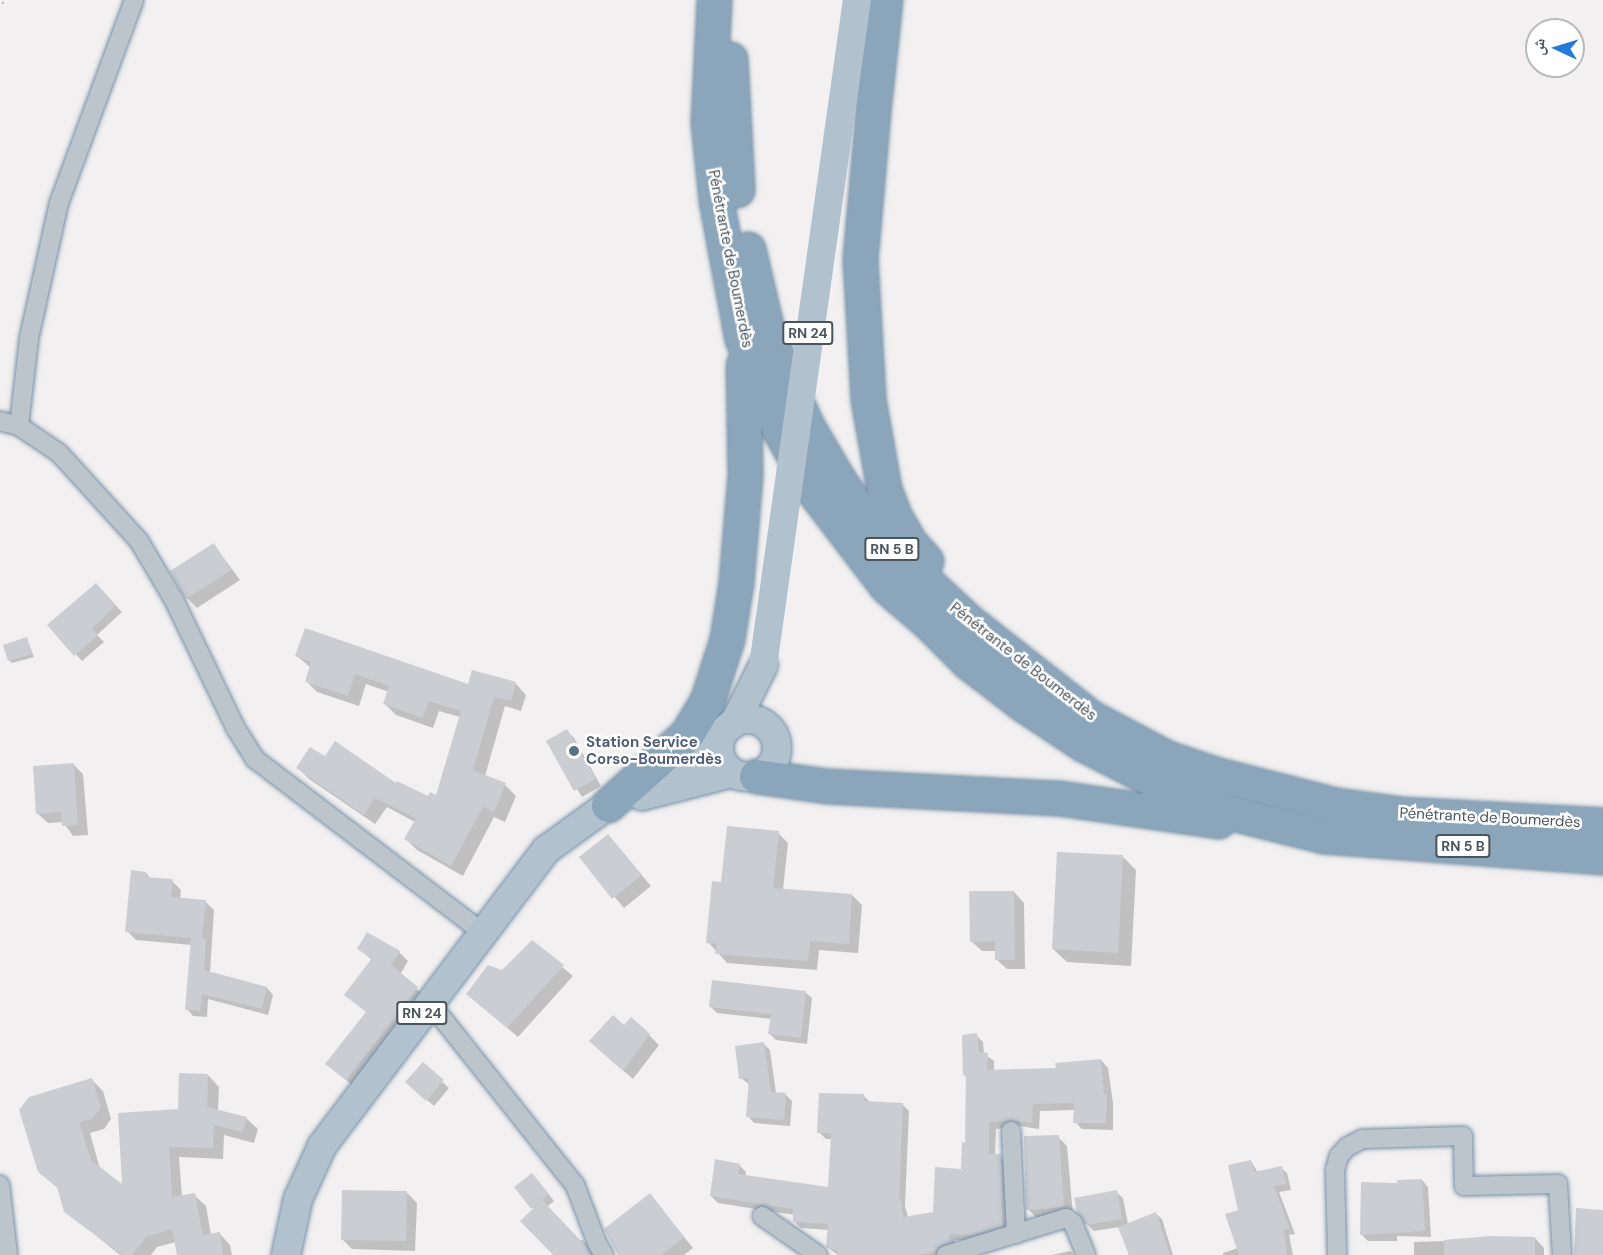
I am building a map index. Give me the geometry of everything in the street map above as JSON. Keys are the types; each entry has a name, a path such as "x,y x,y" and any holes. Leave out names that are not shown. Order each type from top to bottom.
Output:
{"highway":[{"name":"Pénétrante de Boumerdès","path":"714,0 708,122 716,200 742,339 780,431 815,493 887,587 929,623 969,663 1024,705 1083,744 1157,782 1224,811 1324,836 1603,857"},
{"name":"Pénétrante de Boumerdès","path":"733,0 730,60 737,196 755,285 766,326 784,376 807,426 838,479 877,536 968,621 1090,717 1167,758 1249,784 1336,805 1401,814 1603,825"},
{"path":"885,0 860,259 868,399 884,489 895,518 910,543 937,574 1090,717"},
{"path":"608,805 687,734 707,701 727,639 736,582 745,475 742,339"},
{"path":"744,774 827,786 1059,798 1324,836"}],"main road":[{"name":"RN 24","path":"763,666 857,0"},
{"path":"744,774 722,761 719,752 721,737 735,722 763,666"},
{"path":"608,805 744,774 772,765 777,745 763,666"},
{"path":"608,805 688,759 735,722 750,719 760,721 768,727 777,745"},
{"name":"RN 24","path":"286,1255 298,1199 322,1146 546,850 608,805"}],"street":[{"path":"19,426 29,338 59,203 134,0"},
{"path":"0,421 19,426 59,453 140,541 174,600 235,727 255,759 483,933"},
{"path":"430,1003 575,1185 597,1243 604,1255"},
{"path":"1011,1131 1016,1233"},
{"path":"1337,1255 1335,1170 1339,1156 1347,1147 1363,1140 1463,1136 1464,1186 1558,1184 1562,1255"},
{"path":"0,1185 8,1255"},
{"path":"762,1216 818,1255"},
{"path":"946,1255 1066,1218 1073,1223 1086,1255"}],"building":[{"path":"214,543 231,570 186,599 170,571"},
{"path":"96,583 116,605 92,628 98,635 74,656 47,625"},
{"path":"305,628 468,684 472,670 516,682 511,701 494,697 473,770 506,783 494,812 483,807 451,866 404,839 416,818 375,798 364,815 296,768 310,747 325,756 335,741 396,783 397,781 428,796 430,792 436,795 461,711 428,701 423,718 383,704 389,686 355,674 348,696 305,682 311,662 295,656"},
{"path":"27,637 32,654 8,661 3,645"},
{"path":"567,729 596,779 574,791 546,741"},
{"path":"74,763 78,825 62,826 61,812 36,814 33,766"},
{"path":"727,826 779,831 773,888 852,894 849,944 810,941 808,961 715,954 717,944 706,943 712,881 721,882"},
{"path":"608,834 642,875 612,899 579,857"},
{"path":"1057,852 1123,855 1118,953 1052,949"},
{"path":"131,870 146,872 146,877 173,879 171,897 206,900 202,939 125,932"},
{"path":"969,891 1014,891 1015,960 995,960 995,941 970,942"},
{"path":"367,932 400,951 391,965 418,987 346,1080 325,1064 366,1012 344,995 372,958 357,949"},
{"path":"191,938 206,939 204,970 267,987 262,1009 202,994 200,1011 185,1010"},
{"path":"532,940 564,965 507,1028 466,994 488,965 502,970"},
{"path":"712,980 806,991 801,1038 768,1034 771,1014 709,1007"},
{"path":"613,1015 624,1025 631,1017 650,1034 623,1071 589,1041"},
{"path":"977,1033 979,1052 988,1053 987,1070 1056,1068 1055,1063 1101,1059 1104,1094 1107,1094 1106,1123 1073,1123 1074,1103 1033,1104 1032,1123 1011,1120 989,1122 989,1154 1001,1154 1002,1226 973,1235 949,1234 950,1242 938,1247 935,1252 918,1255 838,1255 838,1251 826,1247 828,1224 793,1222 793,1209 710,1196 715,1159 740,1164 738,1174 828,1187 831,1133 817,1133 819,1093 864,1094 864,1101 903,1103 899,1200 901,1199 903,1217 933,1212 935,1167 961,1169 962,1142 965,1143 966,1075 963,1075 962,1035"},
{"path":"764,1042 771,1092 786,1093 784,1120 746,1117 749,1078 739,1079 735,1046"},
{"path":"423,1062 444,1080 426,1101 405,1082"},
{"path":"179,1073 208,1074 207,1107 247,1117 243,1132 214,1125 213,1148 169,1147 172,1197 195,1193 203,1235 220,1232 223,1255 177,1255 172,1229 146,1237 132,1255 122,1255 64,1212 57,1187 38,1172 19,1110 29,1097 92,1078 101,1107 92,1119 79,1122 91,1160 122,1184 118,1113 178,1109"},
{"path":"1059,1135 1064,1207 1026,1210 1024,1136"},
{"path":"1251,1160 1254,1172 1282,1166 1286,1184 1274,1186 1290,1229 1284,1229 1287,1255 1239,1255 1225,1214 1238,1210 1228,1165"},
{"path":"532,1173 549,1194 531,1209 514,1187"},
{"path":"1422,1179 1425,1231 1360,1235 1361,1182 1397,1183 1397,1180"},
{"path":"342,1190 407,1191 406,1241 341,1240"},
{"path":"1117,1190 1122,1219 1086,1225 1077,1212 1074,1198"},
{"path":"650,1193 684,1237 661,1255 618,1255 604,1229"},
{"path":"542,1200 586,1246 591,1255 553,1255 520,1221"},
{"path":"1576,1208 1603,1210 1603,1255 1574,1255"},
{"path":"1156,1212 1170,1255 1129,1255 1118,1227"},
{"path":"1491,1236 1535,1237 1535,1255 1444,1255 1444,1240"}],"place":[{"name":"Station Service Corso-Boumerdès","path":"574,751"}]}
